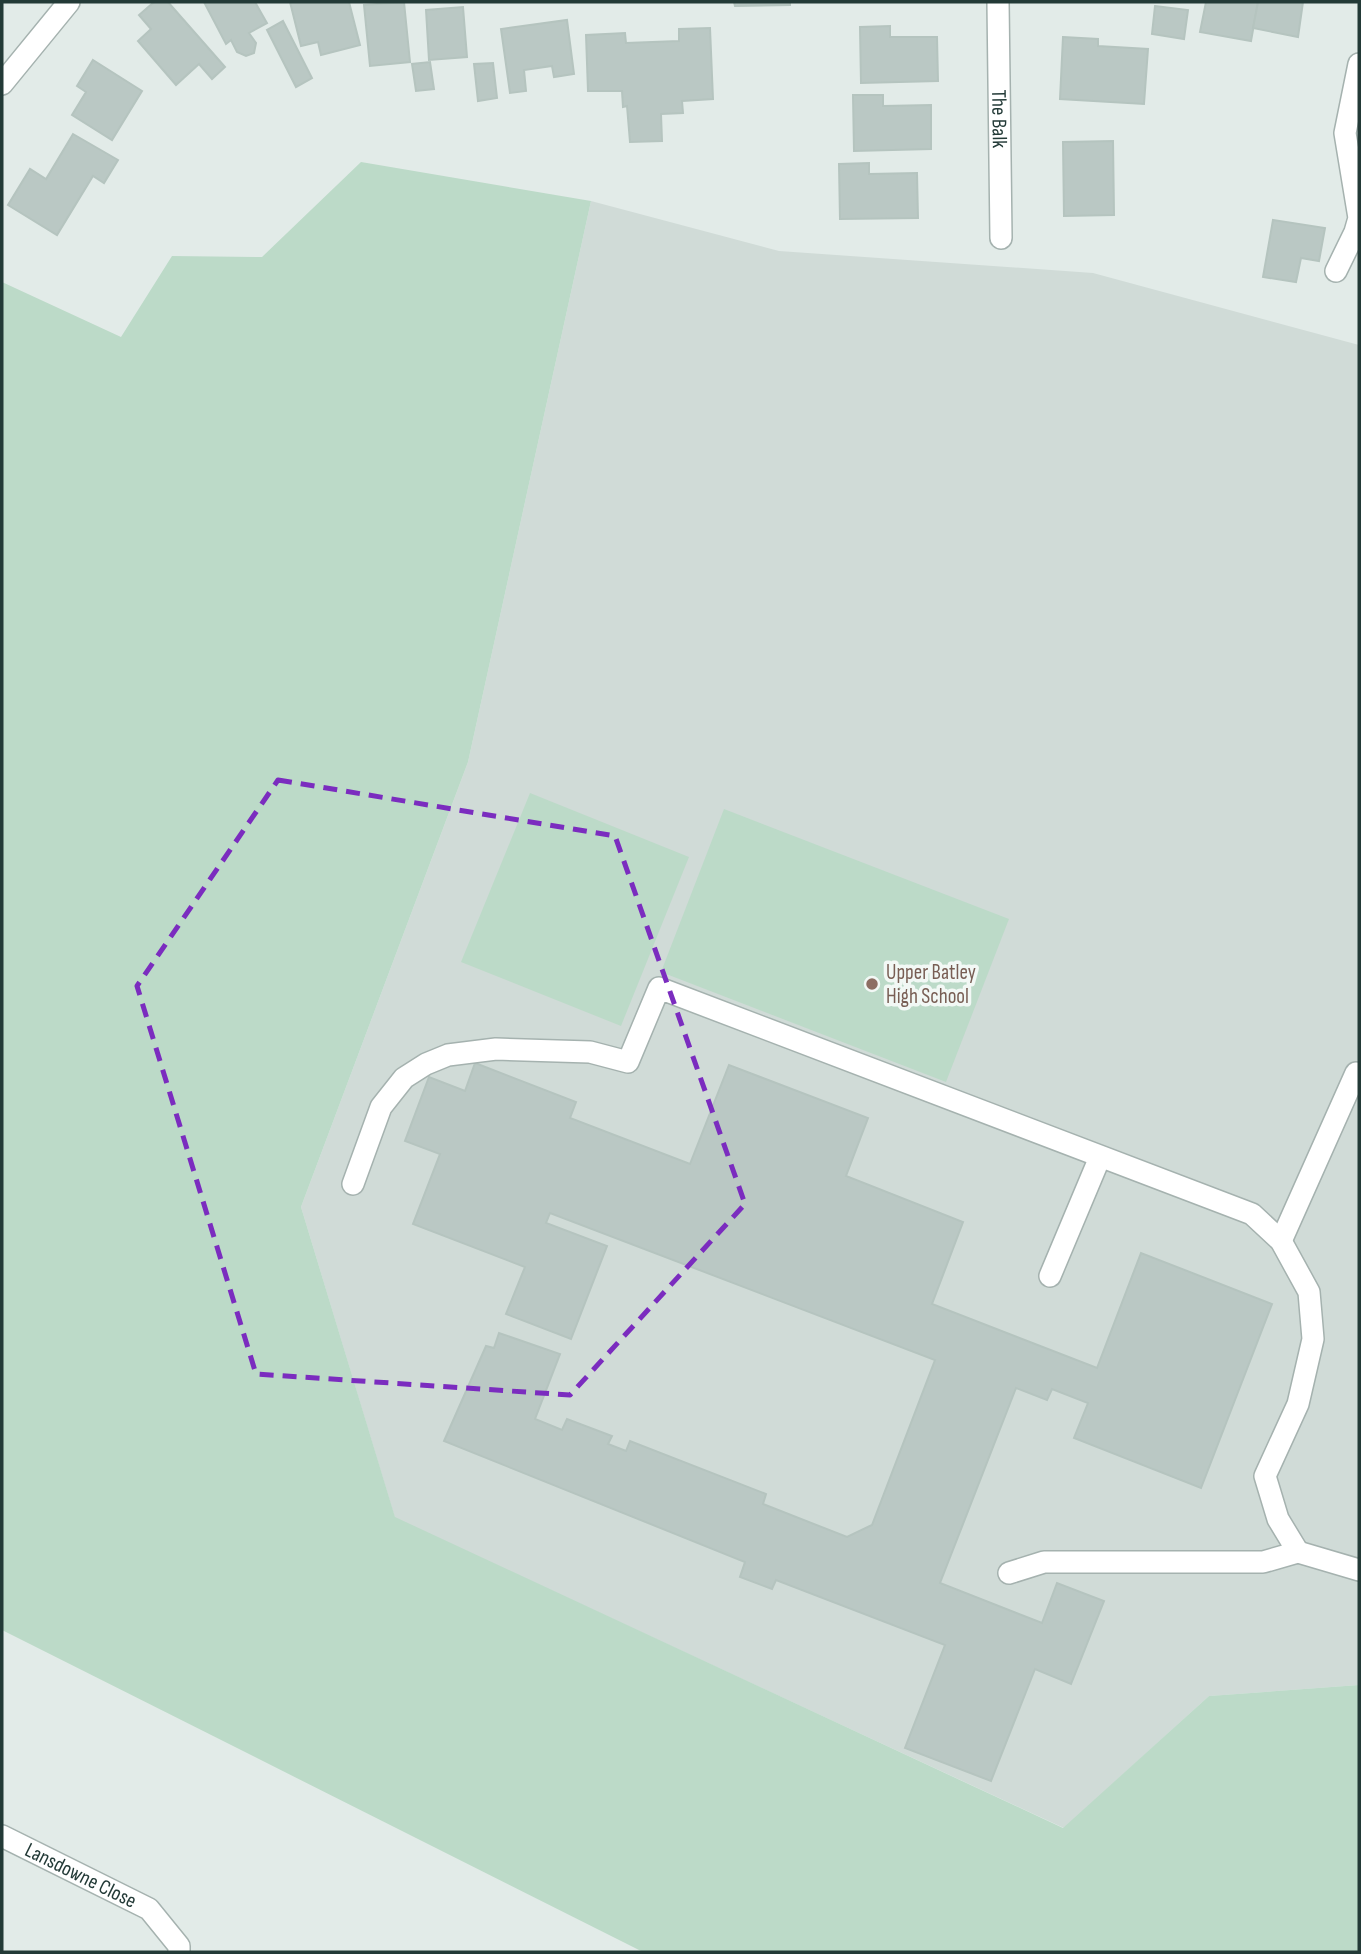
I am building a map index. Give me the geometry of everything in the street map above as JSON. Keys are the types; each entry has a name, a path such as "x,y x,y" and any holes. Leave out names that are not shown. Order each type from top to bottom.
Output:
{"street":[{"path":"2,84 69,2"},
{"name":"The Balk","path":"998,2 1000,238"},
{"path":"1336,271 1356,232 1359,218 1352,133 1359,64"},
{"path":"353,1184 381,1107 404,1078 426,1064 448,1055 496,1049 590,1052 628,1062 659,988 1252,1213 1282,1241 1309,1292 1313,1339 1298,1404 1265,1476 1278,1519 1298,1552"},
{"path":"1282,1241 1356,1073"},
{"path":"1050,1276 1100,1157"},
{"path":"1009,1573 1044,1562 1263,1562 1298,1552 1359,1570"},
{"name":"Lansdowne Close","path":"2,1836 149,1909 178,1947 178,1952"}],"highlighted area":[{"path":"278,780 615,836 745,1204 570,1395 256,1374 137,986"}],"shaded area":[{"name":"Upper Batley High School","path":"591,201 779,251 1093,273 1359,345 1359,1685 1209,1696 1064,1828 395,1518 301,1207 468,762"}],"green space":[{"path":"361,162 591,201 468,762 301,1207 395,1517 1063,1828 1209,1696 1359,1685 1359,1952 643,1952 2,1630 2,282 121,337 172,256 262,257"},
{"path":"530,793 689,857 621,1026 461,962"},
{"path":"724,809 1009,919 946,1082 661,972"}],"building":[{"path":"154,2 168,2 225,67 212,79 199,64 176,85 138,41 151,29 139,15"},
{"path":"204,2 255,2 267,23 249,33 256,43 254,53 246,56 237,52 231,40 226,44"},
{"path":"290,2 349,2 360,45 321,55 318,42 301,46"},
{"path":"404,2 410,62 370,66 364,5"},
{"path":"734,2 790,2 790,5 735,6"},
{"path":"1206,2 1258,2 1251,41 1200,32"},
{"path":"1258,2 1303,2 1298,37 1253,28"},
{"path":"1155,6 1188,10 1184,39 1152,34"},
{"path":"463,7 467,57 429,60 426,10"},
{"path":"567,20 574,74 554,77 552,66 524,70 526,91 510,93 501,29"},
{"path":"283,21 312,78 296,87 267,30"},
{"path":"890,26 890,37 937,37 938,81 861,83 860,27"},
{"path":"710,28 713,99 682,101 683,113 661,114 662,141 630,142 627,106 623,107 622,91 588,91 586,35 625,33 626,43 679,41 679,29"},
{"path":"1063,37 1098,39 1098,46 1148,49 1144,104 1060,99"},
{"path":"93,60 142,91 112,140 72,115 86,92 77,86"},
{"path":"430,62 434,89 416,91 412,64"},
{"path":"493,63 497,98 478,101 474,64"},
{"path":"853,95 883,95 883,106 931,105 931,149 854,151"},
{"path":"73,134 118,160 104,183 93,176 57,235 8,205 30,169 46,179"},
{"path":"1113,141 1114,215 1064,216 1063,142"},
{"path":"869,163 869,174 917,173 918,218 840,219 839,164"},
{"path":"1273,220 1325,228 1319,261 1301,258 1296,282 1263,277"},
{"path":"475,1063 576,1102 570,1118 690,1164 729,1065 868,1118 846,1176 963,1222 932,1304 1097,1368 1141,1253 1272,1304 1201,1488 1074,1438 1088,1403 1052,1389 1047,1400 1016,1388 940,1583 1042,1623 1057,1583 1104,1601 1071,1684 1035,1669 991,1781 905,1748 945,1645 776,1580 772,1589 740,1577 745,1562 444,1441 486,1346 494,1348 499,1333 560,1354 535,1419 562,1430 567,1419 612,1436 608,1444 626,1451 630,1441 766,1494 763,1504 847,1537 872,1525 935,1360 550,1213 546,1223 607,1246 571,1339 506,1314 525,1267 413,1224 440,1154 405,1141 429,1077 465,1091"}],"place":[{"name":"Upper Batley High School","path":"872,984"}]}
